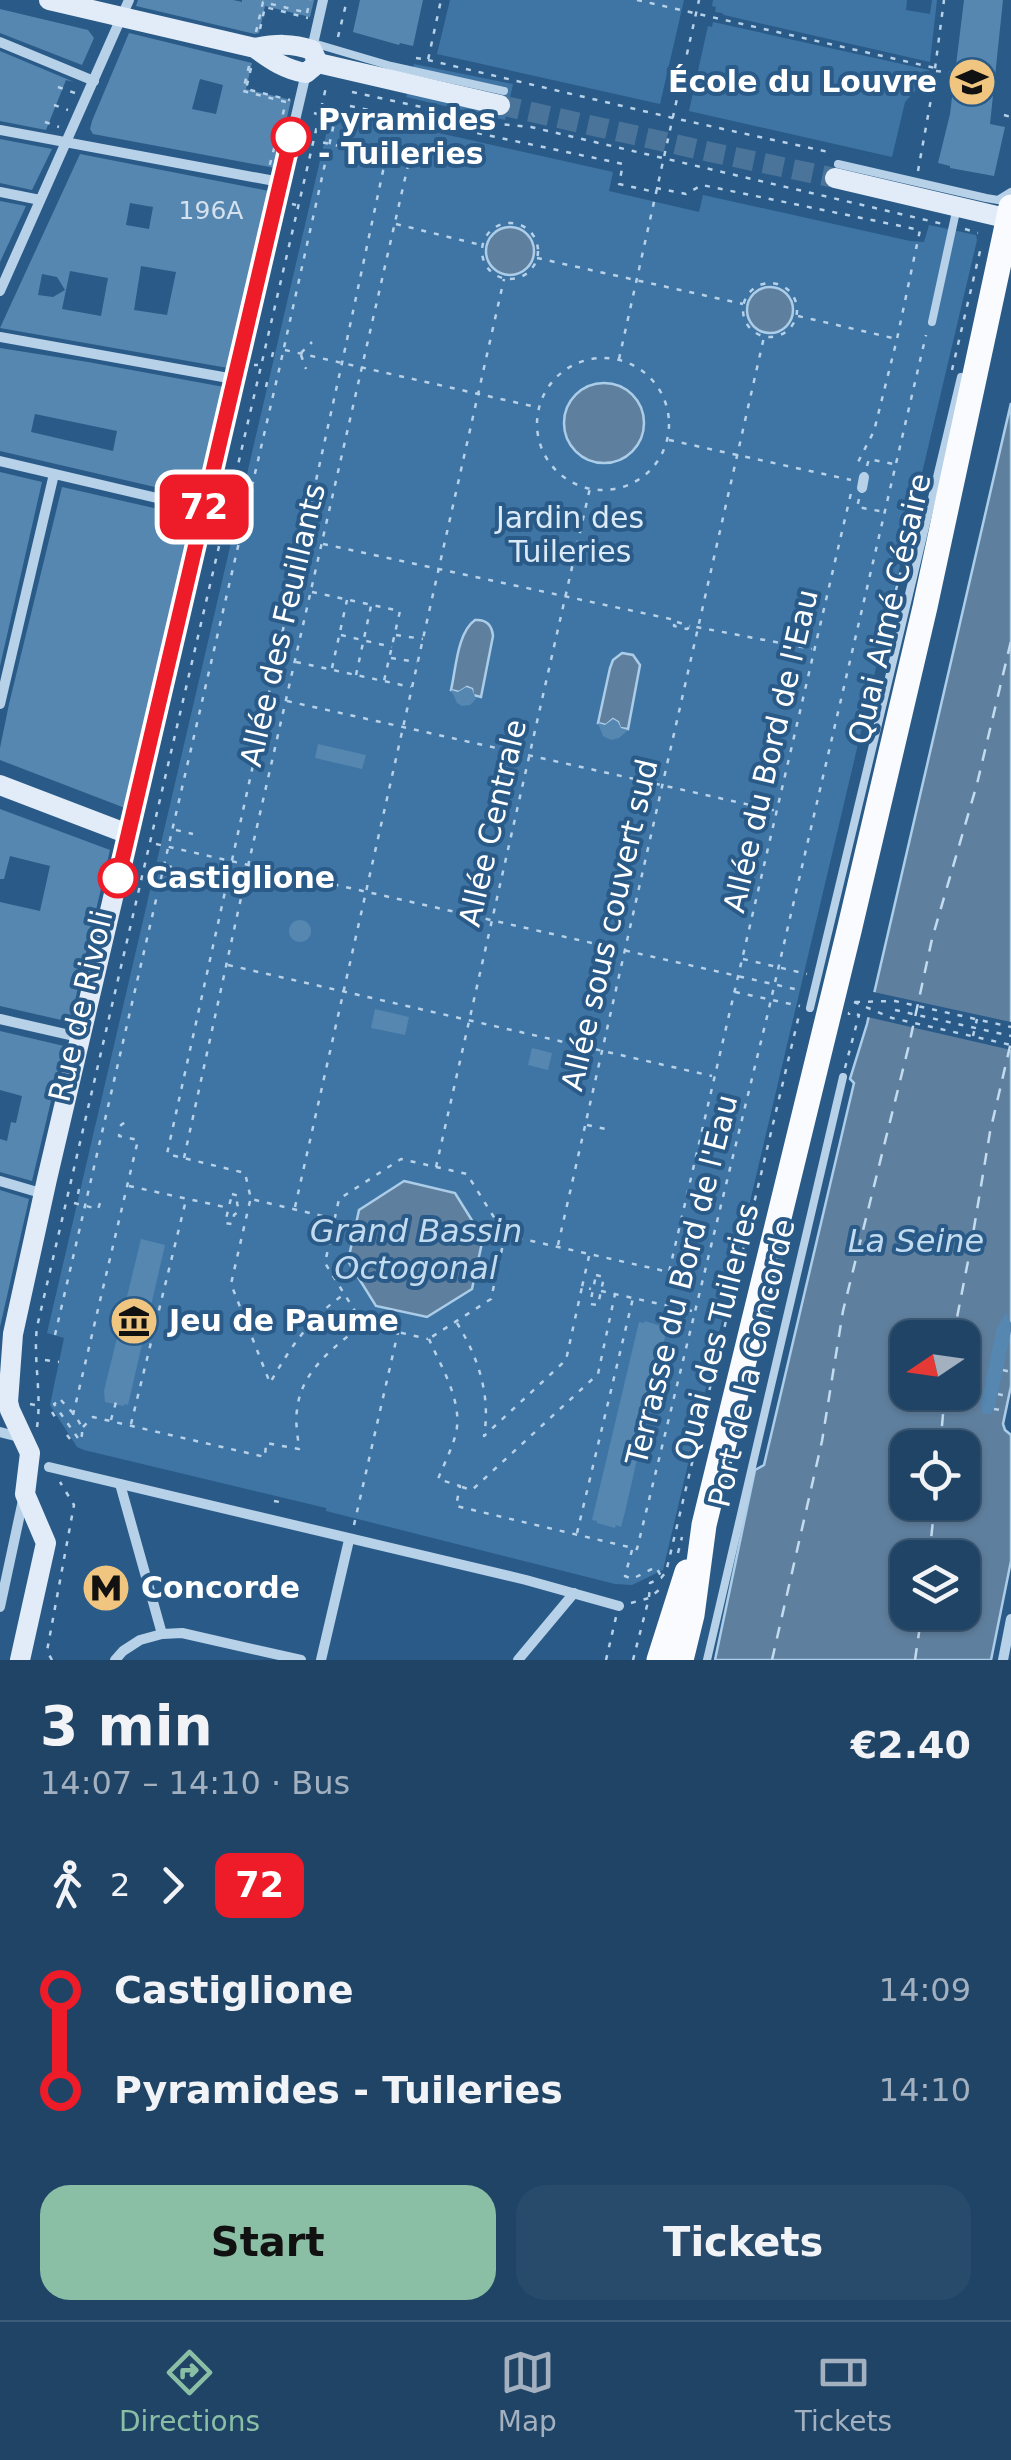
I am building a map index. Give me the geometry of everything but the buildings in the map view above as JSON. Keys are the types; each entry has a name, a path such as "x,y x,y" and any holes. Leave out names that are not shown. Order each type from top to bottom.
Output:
{"main road":[{"name":"Quai Aimé Césaire","path":"822,1012 925,607 1011,209"},
{"name":"Quai des Tuileries","path":"682,1660 704,1525 822,1012"},
{"path":"659,1660 704,1525"}],"street":[{"path":"49,0 125,9 254,47 299,46 319,58 502,98"},
{"name":"Rue de Rivoli","path":"30,1434 8,1402 7,1332 86,1039 128,834 234,379 319,58 323,0"},
{"path":"0,291 125,9"},
{"path":"0,42 94,81"},
{"path":"0,130 285,183"},
{"path":"839,166 956,217 1001,217 1011,209"},
{"path":"0,192 40,200"},
{"path":"0,337 234,379"},
{"path":"0,461 204,510"},
{"path":"0,704 54,474"},
{"path":"0,785 128,834"},
{"path":"0,1019 86,1039"},
{"path":"0,1181 44,1194"},
{"path":"0,1432 30,1434 25,1494 0,1607"},
{"path":"49,1467 619,1606"},
{"path":"120,1484 162,1634"},
{"path":"20,1660 46,1543 25,1494"},
{"path":"321,1660 349,1540"},
{"path":"518,1660 574,1594"},
{"path":"1003,1660 1011,1620"},
{"path":"115,1660 140,1640 162,1634 182,1634 301,1660"}],"lane":[{"path":"839,166 998,200 1011,192"},
{"path":"932,322 956,217"},
{"name":"Quai Aimé Césaire","path":"822,1012 961,377"},
{"name":"Port de la Concorde","path":"707,1660 844,1075"}],"path":[{"path":"269,169 288,99 243,91 265,7 308,16 310,0"},
{"name":"Rue de Rivoli","path":"30,1434 38,1406 36,1327 303,186 319,58 347,0"},
{"path":"428,60 441,0"},
{"path":"638,0 954,73"},
{"path":"619,360 699,0"},
{"path":"918,171 944,0"},
{"path":"416,58 672,118 839,166"},
{"path":"58,87 74,93"},
{"path":"352,92 956,217 984,234"},
{"path":"54,105 67,110"},
{"path":"350,106 623,164 619,184 656,190"},
{"path":"55,1335 338,110"},
{"path":"1004,115 1011,116"},
{"path":"45,122 60,128"},
{"path":"321,142 386,157 167,1154 246,1174 251,1199 231,1284 270,1382 305,1330 345,1294"},
{"name":"Allée des Feuillants","path":"184,1158 409,161 386,157"},
{"path":"285,183 303,186"},
{"name":"Allée du Bord de l'Eau","path":"589,1254 669,1272 815,650 860,482 857,463 874,431 920,230 702,185 686,194 656,190"},
{"path":"394,224 483,246"},
{"path":"516,224 536,240 537,258 521,277 504,278 496,276 484,262 483,246 492,230 516,224"},
{"path":"978,232 980,226"},
{"path":"537,258 743,304"},
{"path":"295,1208 504,278"},
{"path":"776,283 790,292 797,316 781,335 764,337 744,321 743,304 758,284 776,283"},
{"path":"797,316 897,339"},
{"path":"859,502 857,507 885,512 926,334"},
{"name":"Allée sous couvert sud","path":"558,1247 764,337"},
{"path":"300,354 312,342"},
{"path":"272,357 274,348"},
{"path":"284,350 539,407"},
{"path":"300,354 306,370"},
{"path":"584,360 619,360 654,381 669,419 667,440 660,458 630,484 610,490 590,488 574,483 548,460 538,428 539,407 554,379 568,368 584,360"},
{"path":"272,369 279,370"},
{"path":"266,387 268,378"},
{"path":"667,440 860,482"},
{"path":"868,463 869,459 896,465"},
{"name":"Allée Centrale","path":"436,1167 590,488"},
{"name":"Terrasse du Bord de l'Eau","path":"635,1548 775,985 885,512"},
{"path":"322,544 675,620 674,626 687,629 691,626"},
{"path":"896,590 905,554"},
{"path":"310,592 400,610 384,682"},
{"path":"332,670 347,600"},
{"path":"356,675 372,605"},
{"path":"677,622 815,650"},
{"path":"395,634 423,640"},
{"path":"340,635 392,646"},
{"path":"390,658 417,662"},
{"path":"295,661 412,687"},
{"path":"286,700 778,812"},
{"path":"173,829 194,834"},
{"path":"156,844 798,990"},
{"path":"165,865 185,870"},
{"path":"742,959 808,975"},
{"path":"226,964 714,1077"},
{"path":"734,992 822,1012 859,1015 844,1075"},
{"path":"1011,1027 896,1001 854,1002 892,1018 1011,1044"},
{"path":"894,1010 1011,1036"},
{"name":"Quai des Tuileries","path":"633,1660 650,1583 666,1572 822,1012"},
{"path":"973,1036 977,1019"},
{"path":"86,1039 104,1043"},
{"path":"73,1415 138,1140 119,1136 121,1125 130,1119"},
{"path":"585,1125 610,1130"},
{"path":"456,1322 481,1375 486,1402 484,1436 566,1360 589,1254 505,1234 467,1174 401,1159 339,1199 326,1264 363,1324 429,1339 491,1299 505,1234"},
{"path":"78,1194 80,1184"},
{"path":"128,1186 229,1208"},
{"path":"232,1194 239,1196 239,1210 232,1224 225,1223 232,1194"},
{"path":"251,1199 335,1219"},
{"path":"74,1203 98,1209 100,1200"},
{"path":"131,1426 186,1200"},
{"path":"239,1210 248,1212"},
{"path":"596,1275 604,1277 601,1291 598,1306 590,1304 596,1275"},
{"path":"582,1287 593,1290"},
{"path":"601,1291 693,1311"},
{"path":"429,1339 456,1408 457,1430 438,1479 472,1490 598,1374 616,1294"},
{"path":"577,1534 633,1298"},
{"path":"83,1427 93,1417 265,1457 266,1443 299,1450 296,1412 302,1387 320,1360 363,1324"},
{"path":"349,1540 398,1332"},
{"path":"44,1360 59,1362"},
{"path":"1003,1370 1011,1372"},
{"path":"998,1394 1009,1396"},
{"path":"61,1400 83,1427 80,1441 54,1404 61,1400"},
{"path":"110,1421 116,1402"},
{"path":"994,1409 1006,1411"},
{"path":"52,1412 57,1420"},
{"path":"67,1434 73,1442"},
{"path":"460,1486 456,1506 635,1548 625,1576 632,1579 656,1567 661,1578"},
{"path":"274,1500 284,1503"},
{"path":"606,1660 619,1606 649,1598"},
{"path":"46,1651 53,1660"}],"green space":[{"path":"450,0 684,0 660,104 437,54"},
{"path":"713,0 907,0 906,10 930,14 932,0 937,0 930,62 724,15 715,12"},
{"path":"713,22 929,70 928,83 923,82 905,102 892,157 689,111 708,26 712,27"},
{"path":"414,64 513,84 505,120 406,97 408,92 500,114 506,87 413,68"},
{"name":"Jardin des Tuileries","path":"332,109 613,172 609,191 699,212 703,195 910,241 924,242 929,225 976,235 663,1570 632,1585 615,1584 84,1450 77,1447 50,1405 64,1338 47,1333"}],"water":[{"path":"510,227 527,234 534,251 527,268 510,275 493,268 486,251 493,234"},
{"path":"770,287 786,294 793,310 786,326 770,333 754,326 747,310 754,294"},
{"path":"604,383 619,386 632,395 641,408 641,438 632,451 619,460 604,463 589,460 576,451 567,438 564,423 567,408 576,395 589,386"},
{"name":"La Seine","path":"1011,403 1011,1386 1003,1424 1011,1435 1011,1561 991,1660 715,1660 755,1470 764,1465 854,1083 850,1079 867,1024"},
{"path":"475,620 488,624 493,636 481,697 473,695 467,687 459,692 451,690 464,633"},
{"path":"622,653 633,655 640,665 628,729 620,728 613,719 606,725 598,723 610,668"},
{"name":"Grand Bassin Octogonal","path":"404,1181 455,1193 483,1238 472,1289 427,1317 376,1306 348,1261 359,1210"}],"pier":[{"path":"869,991 1011,1022 1011,1050 863,1016"}],"ferry route":[{"path":"772,1660 822,1441 843,1311 932,939 977,784 1011,641"},
{"path":"957,1320 990,1132 1011,1042"},
{"path":"942,1430 943,1410"},
{"path":"931,1540 933,1520"},
{"path":"915,1660 919,1630"}],"tunnel":[{"path":"500,105 835,178"}],"bus line":[{"name":"72","path":"118,878 291,137"}],"place":[{"name":"École du Louvre","path":"972,82"},
{"name":"Pyramides - Tuileries","path":"291,137"},
{"name":"Castiglione","path":"118,878"},
{"name":"Jeu de Paume","path":"134,1321"},
{"name":"Concorde","path":"106,1588"}]}
